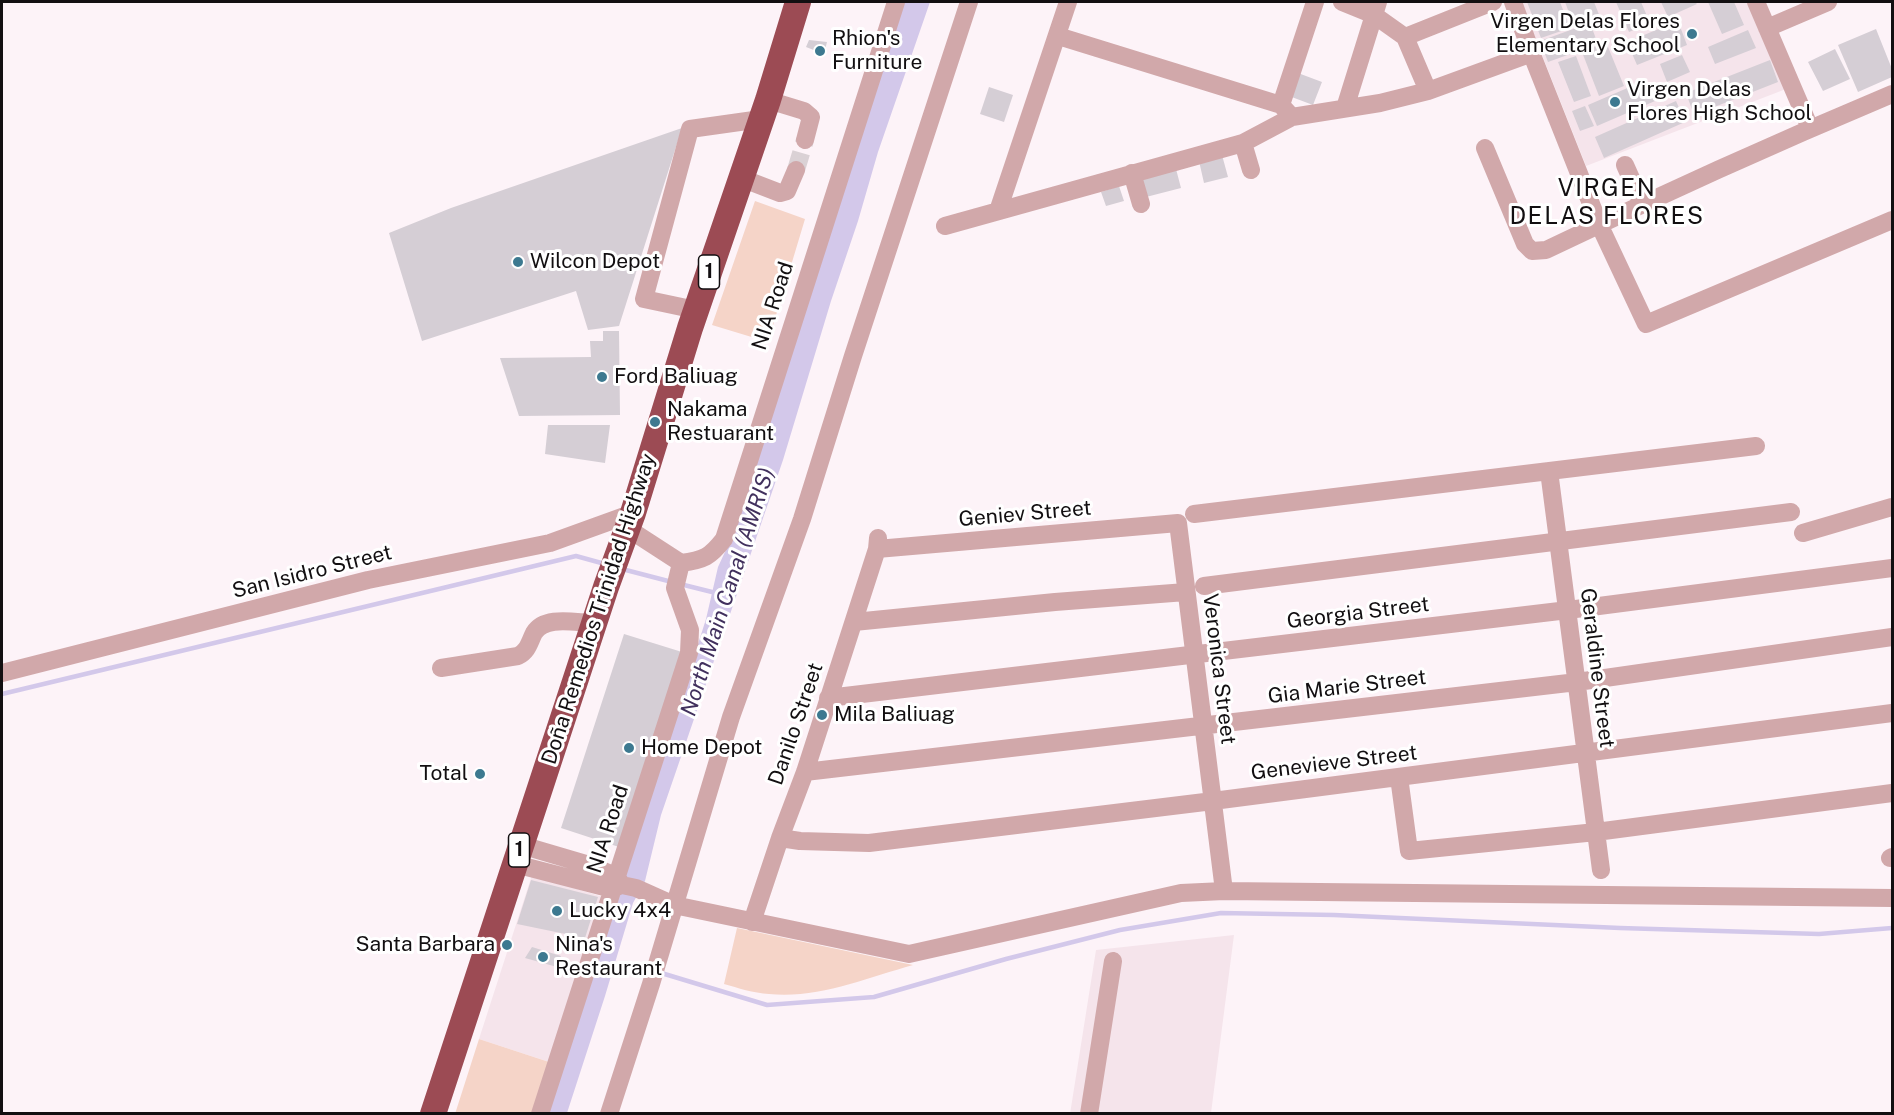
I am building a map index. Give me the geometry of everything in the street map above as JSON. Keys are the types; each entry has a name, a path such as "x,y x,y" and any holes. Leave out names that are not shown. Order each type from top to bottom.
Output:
{"highway":[{"name":"Doña Remedios Trinidad Highway","path":"433,1113 798,2"}],"street":[{"name":"NIA Road","path":"540,1113 622,885 689,653 690,630 678,576 698,561 712,555 724,539 782,352 896,2"},
{"path":"609,1113 651,984 731,717 802,519 969,2"},
{"path":"998,211 1068,2"},
{"path":"945,226 1243,143 1286,111 1315,2"},
{"path":"1342,2 1376,8 1405,37 1428,91"},
{"path":"1405,37 1493,2"},
{"path":"1514,2 1599,224 1646,324 1893,220"},
{"path":"1756,2 1810,128"},
{"path":"1767,28 1828,2"},
{"path":"1345,108 1376,8"},
{"path":"1058,36 1286,111 1345,108 1380,103 1428,91 1532,53"},
{"path":"1485,148 1525,244 1532,252 1546,250 1642,203 1810,128 1893,94"},
{"path":"696,310 644,299 690,129 764,110 804,111 811,117 805,140"},
{"path":"1243,143 1251,170"},
{"path":"1625,165 1642,203"},
{"path":"741,178 780,193 787,191 796,170"},
{"path":"1132,173 1141,204"},
{"path":"1194,514 1756,446"},
{"name":"Geraldine Street","path":"1549,471 1600,870"},
{"path":"1803,533 1893,507"},
{"path":"854,622 1195,589 1791,512"},
{"name":"Geniev Street","path":"877,544 1178,523"},
{"name":"Veronica Street","path":"1178,523 1195,589 1195,656 1224,891"},
{"path":"627,528 678,576"},
{"name":"San Isidro Street","path":"2,673 368,580 627,528"},
{"name":"Danilo Street","path":"752,922 805,772 877,544"},
{"name":"Georgia Street","path":"828,698 1195,656 1893,568"},
{"path":"441,668 525,653 534,634 543,624 551,622 594,623"},
{"name":"Gia Marie Street","path":"805,772 1204,727 1577,681 1893,637"},
{"name":"Genevieve Street","path":"780,838 868,843 1893,713"},
{"path":"1399,777 1408,851 1596,832 1893,793"},
{"path":"518,854 622,885 674,905 909,954 1181,892 1893,898"},
{"path":"1089,1113 1113,961"}],"shaded area":[{"path":"1521,2 1750,2 1786,89 1586,166"},
{"path":"755,201 805,219 768,342 712,325"},
{"path":"532,875 603,897 549,1062 479,1039"},
{"path":"737,928 913,965 860,981 806,993 787,995 751,991 724,984"},
{"path":"1234,935 1211,1113 1070,1114 1096,950"},
{"path":"479,1039 549,1062 532,1113 455,1114"}],"water":[{"name":"North Main Canal (AMRIS)","path":"904,2 930,2 878,152 783,460 661,815 645,881 633,903 567,1113 548,1114 706,619 718,567 730,541"}],"building":[{"path":"1527,2 1560,2 1570,28 1541,38"},
{"path":"1565,2 1594,2 1600,17 1574,26"},
{"path":"1616,2 1641,2 1650,23 1629,32"},
{"path":"1661,2 1695,2 1697,4 1668,17"},
{"path":"1708,2 1734,2 1744,25 1722,34"},
{"path":"1678,21 1687,45 1637,65 1627,42"},
{"path":"1590,23 1598,44 1548,62 1540,41"},
{"path":"1876,29 1892,69 1892,77 1858,92 1838,45"},
{"path":"1748,30 1756,48 1715,64 1708,47"},
{"name":"Rhion's Furniture","path":"809,40 827,42 824,54 806,47"},
{"path":"1606,42 1624,86 1599,96 1582,52"},
{"path":"1835,49 1850,79 1823,91 1808,62"},
{"path":"1682,55 1690,72 1667,82 1660,64"},
{"path":"1576,56 1591,96 1574,102 1558,62"},
{"path":"1770,60 1778,82 1694,115 1686,93"},
{"path":"1298,73 1322,82 1313,105 1289,96"},
{"path":"1646,80 1655,101 1597,126 1588,105"},
{"path":"989,87 1013,95 1004,122 980,114"},
{"path":"1676,101 1685,122 1604,158 1595,137"},
{"path":"1585,106 1594,126 1580,131 1572,111"},
{"name":"Wilcon Depot","path":"682,128 619,326 588,330 576,291 422,341 389,233 451,208"},
{"path":"1222,155 1228,177 1204,183 1199,161"},
{"path":"1176,169 1181,188 1146,197 1141,178"},
{"path":"1119,186 1124,201 1106,206 1101,192"},
{"path":"603,331 619,331 620,415 519,416 500,358 591,357 590,341 603,341"},
{"path":"548,425 610,425 605,463 545,454"},
{"path":"624,634 682,652 619,847 561,828"},
{"name":"Lucky 4x4","path":"531,880 598,897 585,938 517,924"},
{"name":"Nina's Restaurant","path":"532,947 561,956 557,967 525,958"}],"waterway":[{"path":"2,694 576,556 605,564"},
{"path":"622,569 672,582"},
{"path":"680,584 716,593"},
{"path":"658,972 767,1005 874,997 1006,959 1120,930 1221,913 1334,915 1819,934 1892,928"},
{"path":"609,963 633,967"}],"tunnel":[{"path":"796,170 805,140"}],"place":[{"name":"Virgen Delas Flores Elementary School","path":"1692,34"},
{"name":"Rhion's Furniture","path":"820,51"},
{"name":"Virgen Delas Flores High School","path":"1615,102"},
{"name":"Wilcon Depot","path":"518,262"},
{"name":"Ford Baliuag","path":"602,377"},
{"name":"Nakama Restuarant","path":"655,422"},
{"name":"Mila Baliuag","path":"822,715"},
{"name":"Home Depot","path":"629,748"},
{"name":"Total","path":"480,774"},
{"name":"Lucky 4x4","path":"557,911"},
{"name":"Santa Barbara","path":"507,945"},
{"name":"Nina's Restaurant","path":"543,957"}],"district":[{"name":"VIRGEN DELAS FLORES","path":"1607,203"}]}
